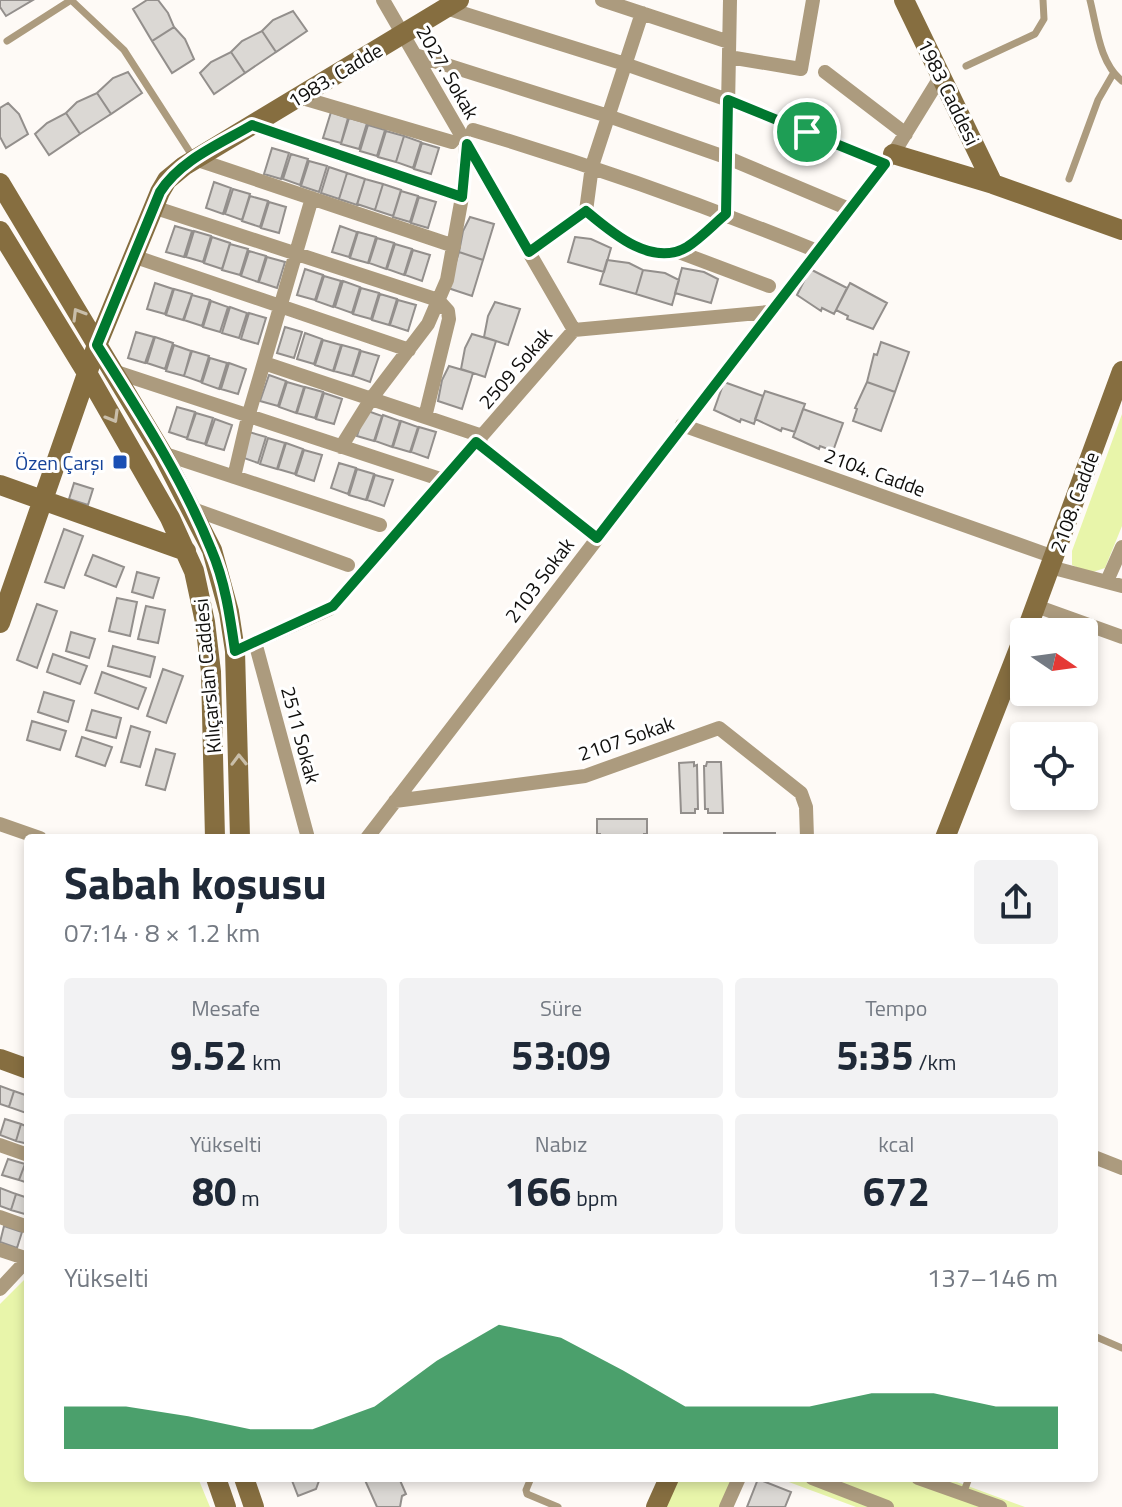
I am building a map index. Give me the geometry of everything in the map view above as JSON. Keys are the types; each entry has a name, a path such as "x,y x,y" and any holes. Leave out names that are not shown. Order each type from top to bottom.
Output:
{"street":[{"name":"2027. Sokak","path":"383,0 415,55 459,143 529,252 574,330"},
{"path":"602,0 642,13 729,50 801,69 813,0"},
{"path":"586,211 620,238 657,253 688,246 726,214 730,0"},
{"name":"1983 Caddesi","path":"904,0 993,184"},
{"name":"1983. Cadde","path":"0,623 97,345 167,180 195,159 452,4"},
{"path":"452,4 889,159 993,184 1122,230"},
{"path":"529,252 586,211 592,166 642,13"},
{"path":"415,55 728,158 849,209"},
{"path":"825,72 906,134"},
{"name":"2103 Sokak","path":"370,834 889,159 941,76"},
{"path":"299,97 459,143 462,197 447,280 428,324 371,399 341,447"},
{"path":"252,125 462,197"},
{"path":"473,130 592,166 726,214 817,251"},
{"path":"195,159 454,246"},
{"name":"Kılıçarslan Caddesi","path":"0,183 162,453 212,550 222,581 235,651 240,834"},
{"path":"234,477 248,417 312,198"},
{"path":"153,207 438,300 448,311 449,319 425,417"},
{"name":"Kılıçarslan Caddesi","path":"0,231 87,373 186,551 201,595 209,660 215,834"},
{"path":"676,251 769,286"},
{"path":"133,256 409,350"},
{"name":"2509 Sokak","path":"235,651 333,606 574,330 769,312"},
{"path":"264,363 425,417 479,439 597,538"},
{"path":"113,371 443,480"},
{"name":"2108. Cadde","path":"1031,618 1122,371"},
{"name":"2104. Cadde","path":"682,425 1115,584"},
{"path":"162,453 380,525"},
{"path":"0,485 186,551"},
{"path":"193,509 348,565"},
{"path":"1115,584 1122,547"},
{"path":"1036,606 1122,637"},
{"name":"2511 Sokak","path":"255,642 307,834"},
{"name":"2108. Cadde","path":"947,834 1010,672"},
{"name":"2107 Sokak","path":"395,801 585,776 719,728 801,793 806,807 807,834"},
{"path":"0,824 29,834"},
{"path":"0,1059 24,1068"},
{"path":"0,1145 24,1154"},
{"path":"1098,1159 1122,1168"},
{"path":"0,1217 24,1226"},
{"path":"0,1250 24,1258"},
{"path":"0,1289 24,1263"},
{"path":"217,1482 226,1507"},
{"path":"245,1482 254,1507"},
{"path":"656,1507 667,1482"},
{"path":"726,1507 737,1482"},
{"path":"822,1482 887,1507"},
{"path":"949,1483 963,1494 1000,1507"}],"lane":[{"path":"7,41 71,0 124,50 195,159"},
{"path":"966,66 1035,34 1044,19 1043,0"},
{"path":"1090,0 1105,59 1113,74 1122,81"},
{"path":"1069,179 1098,100 1113,74"},
{"path":"1098,1338 1122,1348"},
{"path":"529,1482 527,1494 558,1507"},
{"path":"963,1494 968,1482"}],"green space":[{"path":"1122,414 1122,526 1105,568 1090,573 1072,565 1072,551"},
{"path":"24,1280 24,1482 200,1482 210,1507 0,1507 0,1304"},
{"path":"677,1482 734,1482 724,1507 665,1507"},
{"path":"789,1482 957,1482 1025,1507 856,1507"}],"building":[{"path":"0,0 33,0 6,16 0,7"},
{"path":"147,0 158,0 174,27 152,41 133,9"},
{"path":"293,11 307,31 276,52 262,31 273,20"},
{"path":"174,27 185,39 194,59 172,73 152,41"},
{"path":"262,31 276,52 245,73 231,52 242,41"},
{"path":"231,52 245,73 214,94 200,73 211,62"},
{"path":"128,72 142,93 111,114 97,93 113,78"},
{"path":"97,93 111,114 80,134 66,113 77,102"},
{"path":"8,103 19,114 28,134 6,148 0,137 0,108"},
{"path":"331,112 348,118 341,143 323,138"},
{"path":"66,113 80,134 49,155 35,134"},
{"path":"349,118 367,123 359,149 341,144"},
{"path":"368,125 385,130 377,156 360,151"},
{"path":"386,131 404,136 396,162 378,157"},
{"path":"404,136 421,142 413,168 396,162"},
{"path":"422,143 439,148 431,174 414,169"},
{"path":"272,148 289,153 281,179 264,174"},
{"path":"291,154 308,159 300,185 283,179"},
{"path":"309,161 327,166 319,192 301,186"},
{"path":"329,167 347,173 339,199 321,193"},
{"path":"347,173 365,179 357,205 339,199"},
{"path":"365,179 383,184 375,210 357,204"},
{"path":"214,182 231,188 223,214 206,208"},
{"path":"383,184 401,190 393,216 375,210"},
{"path":"233,189 250,194 242,220 225,214"},
{"path":"401,191 418,196 410,222 393,217"},
{"path":"250,196 268,201 260,227 242,221"},
{"path":"419,197 436,202 428,228 411,223"},
{"path":"269,202 286,207 279,233 261,228"},
{"path":"470,217 494,224 483,260 459,252 463,231"},
{"path":"175,226 192,231 184,257 166,252"},
{"path":"340,226 357,232 349,257 332,252"},
{"path":"194,231 211,236 203,262 186,257"},
{"path":"358,232 376,237 368,263 350,258"},
{"path":"212,237 230,243 222,269 204,263"},
{"path":"575,237 591,239 611,248 604,272 568,262"},
{"path":"377,238 394,243 386,269 369,263"},
{"path":"230,244 248,249 240,275 222,270"},
{"path":"395,244 412,249 404,275 387,269"},
{"path":"413,250 430,255 422,281 405,275"},
{"path":"249,251 266,256 258,282 241,276"},
{"path":"459,252 483,260 472,296 448,288"},
{"path":"267,257 285,262 277,288 259,282"},
{"path":"607,260 629,263 643,270 636,294 600,284"},
{"path":"682,268 704,272 718,279 711,303 675,293"},
{"path":"305,269 323,275 315,300 297,295"},
{"path":"810,269 847,288 834,314 822,308 821,311 797,295"},
{"path":"643,270 665,273 679,280 672,305 636,294"},
{"path":"324,276 341,281 333,307 316,301"},
{"path":"343,281 360,287 352,313 335,307"},
{"path":"155,283 173,289 165,314 147,309"},
{"path":"850,283 887,303 873,329 847,319 848,316 836,310"},
{"path":"361,288 379,293 371,319 353,314"},
{"path":"174,289 192,294 183,320 166,315"},
{"path":"380,294 397,299 389,325 372,320"},
{"path":"192,295 210,300 202,326 184,320"},
{"path":"398,300 416,305 408,331 390,325"},
{"path":"211,301 228,307 220,332 203,327"},
{"path":"495,302 520,309 508,345 484,337 488,316"},
{"path":"230,307 247,313 239,338 222,333"},
{"path":"249,313 266,318 258,344 241,339"},
{"path":"285,327 302,332 294,358 277,353"},
{"path":"136,332 154,337 145,363 128,358"},
{"path":"305,333 322,339 314,364 297,359"},
{"path":"472,334 496,341 485,377 461,369 465,348"},
{"path":"155,337 173,343 165,369 147,363"},
{"path":"323,340 341,345 333,371 315,365"},
{"path":"881,342 909,352 895,392 867,382 874,354 877,355"},
{"path":"174,345 191,351 184,376 166,371"},
{"path":"342,345 360,350 352,376 334,371"},
{"path":"192,351 209,356 201,382 184,376"},
{"path":"361,351 379,356 370,382 353,376"},
{"path":"210,358 227,363 219,389 202,383"},
{"path":"229,363 246,369 238,394 221,389"},
{"path":"449,366 473,373 462,409 438,401 442,380"},
{"path":"269,375 286,381 278,406 260,401"},
{"path":"287,382 304,387 296,413 279,407"},
{"path":"724,382 763,396 754,424 741,419 740,422 714,410"},
{"path":"867,382 895,392 881,431 853,421 855,408"},
{"path":"305,387 323,392 315,418 297,413"},
{"path":"765,391 805,404 795,432 782,428 781,431 755,419"},
{"path":"324,393 342,399 334,424 316,419"},
{"path":"177,407 195,412 187,438 169,432"},
{"path":"803,409 843,423 833,451 820,446 819,449 793,437"},
{"path":"365,410 382,416 374,441 357,436"},
{"path":"196,413 213,418 205,444 187,439"},
{"path":"383,415 400,421 392,447 375,441"},
{"path":"215,419 232,425 224,450 206,445"},
{"path":"401,421 418,427 410,452 393,447"},
{"path":"419,427 436,432 428,458 411,452"},
{"path":"249,432 266,437 258,463 241,457"},
{"path":"268,438 285,443 277,469 260,464"},
{"path":"286,443 303,449 295,474 278,469"},
{"path":"304,450 322,455 314,481 296,475"},
{"path":"339,463 356,468 348,494 331,488"},
{"path":"357,469 374,474 366,500 349,495"},
{"path":"375,475 393,480 384,506 367,500"},
{"path":"74,483 93,489 88,505 69,499"},
{"path":"64,529 83,536 64,588 45,582"},
{"path":"93,555 124,567 116,587 85,575"},
{"path":"137,572 159,578 153,598 132,592"},
{"path":"117,598 137,602 130,636 109,631"},
{"path":"37,604 57,611 37,668 17,660"},
{"path":"146,606 165,610 158,643 138,639"},
{"path":"71,632 95,639 89,658 66,651"},
{"path":"113,646 155,657 150,677 108,666"},
{"path":"53,654 87,666 80,684 47,672"},
{"path":"163,669 183,676 166,723 147,716"},
{"path":"102,672 146,688 138,709 95,693"},
{"path":"44,692 74,701 68,722 38,712"},
{"path":"92,710 121,718 116,738 86,730"},
{"path":"32,721 66,731 60,750 27,740"},
{"path":"131,726 150,732 140,767 121,762"},
{"path":"82,737 112,747 105,766 76,756"},
{"path":"156,749 175,754 165,790 146,785"},
{"path":"694,762 694,766 697,765 698,809 695,813 681,813 679,763"},
{"path":"707,762 721,762 723,813 708,813 705,809 704,766"},
{"path":"597,819 647,819 647,834 597,834"},
{"path":"724,833 775,833 775,834"},
{"path":"0,1086 14,1091 9,1107 0,1104"},
{"path":"14,1091 24,1095 24,1112 9,1107"},
{"path":"5,1119 21,1124 16,1141 0,1135"},
{"path":"21,1124 24,1125 24,1143 16,1141"},
{"path":"8,1159 24,1164 19,1180 2,1175"},
{"path":"0,1188 16,1194 11,1210 0,1206"},
{"path":"16,1194 24,1197 24,1214 11,1210"},
{"path":"4,1226 22,1232 17,1248 0,1242"},
{"path":"293,1482 319,1482 316,1489 298,1496"},
{"path":"366,1482 401,1482 406,1494 402,1496 400,1507 377,1507"},
{"path":"757,1482 766,1482 791,1492 785,1507 747,1507"}],"place":[{"name":"Özen Çarşı","path":"120,462"}],"route":[{"path":"728,100 807,132 885,164 597,538 476,442 333,606 235,651 222,581 212,550 162,453 97,345 167,180 195,159 252,125 462,197 467,144 529,252 586,211 620,238 657,253 688,246 726,214 728,100"}]}
